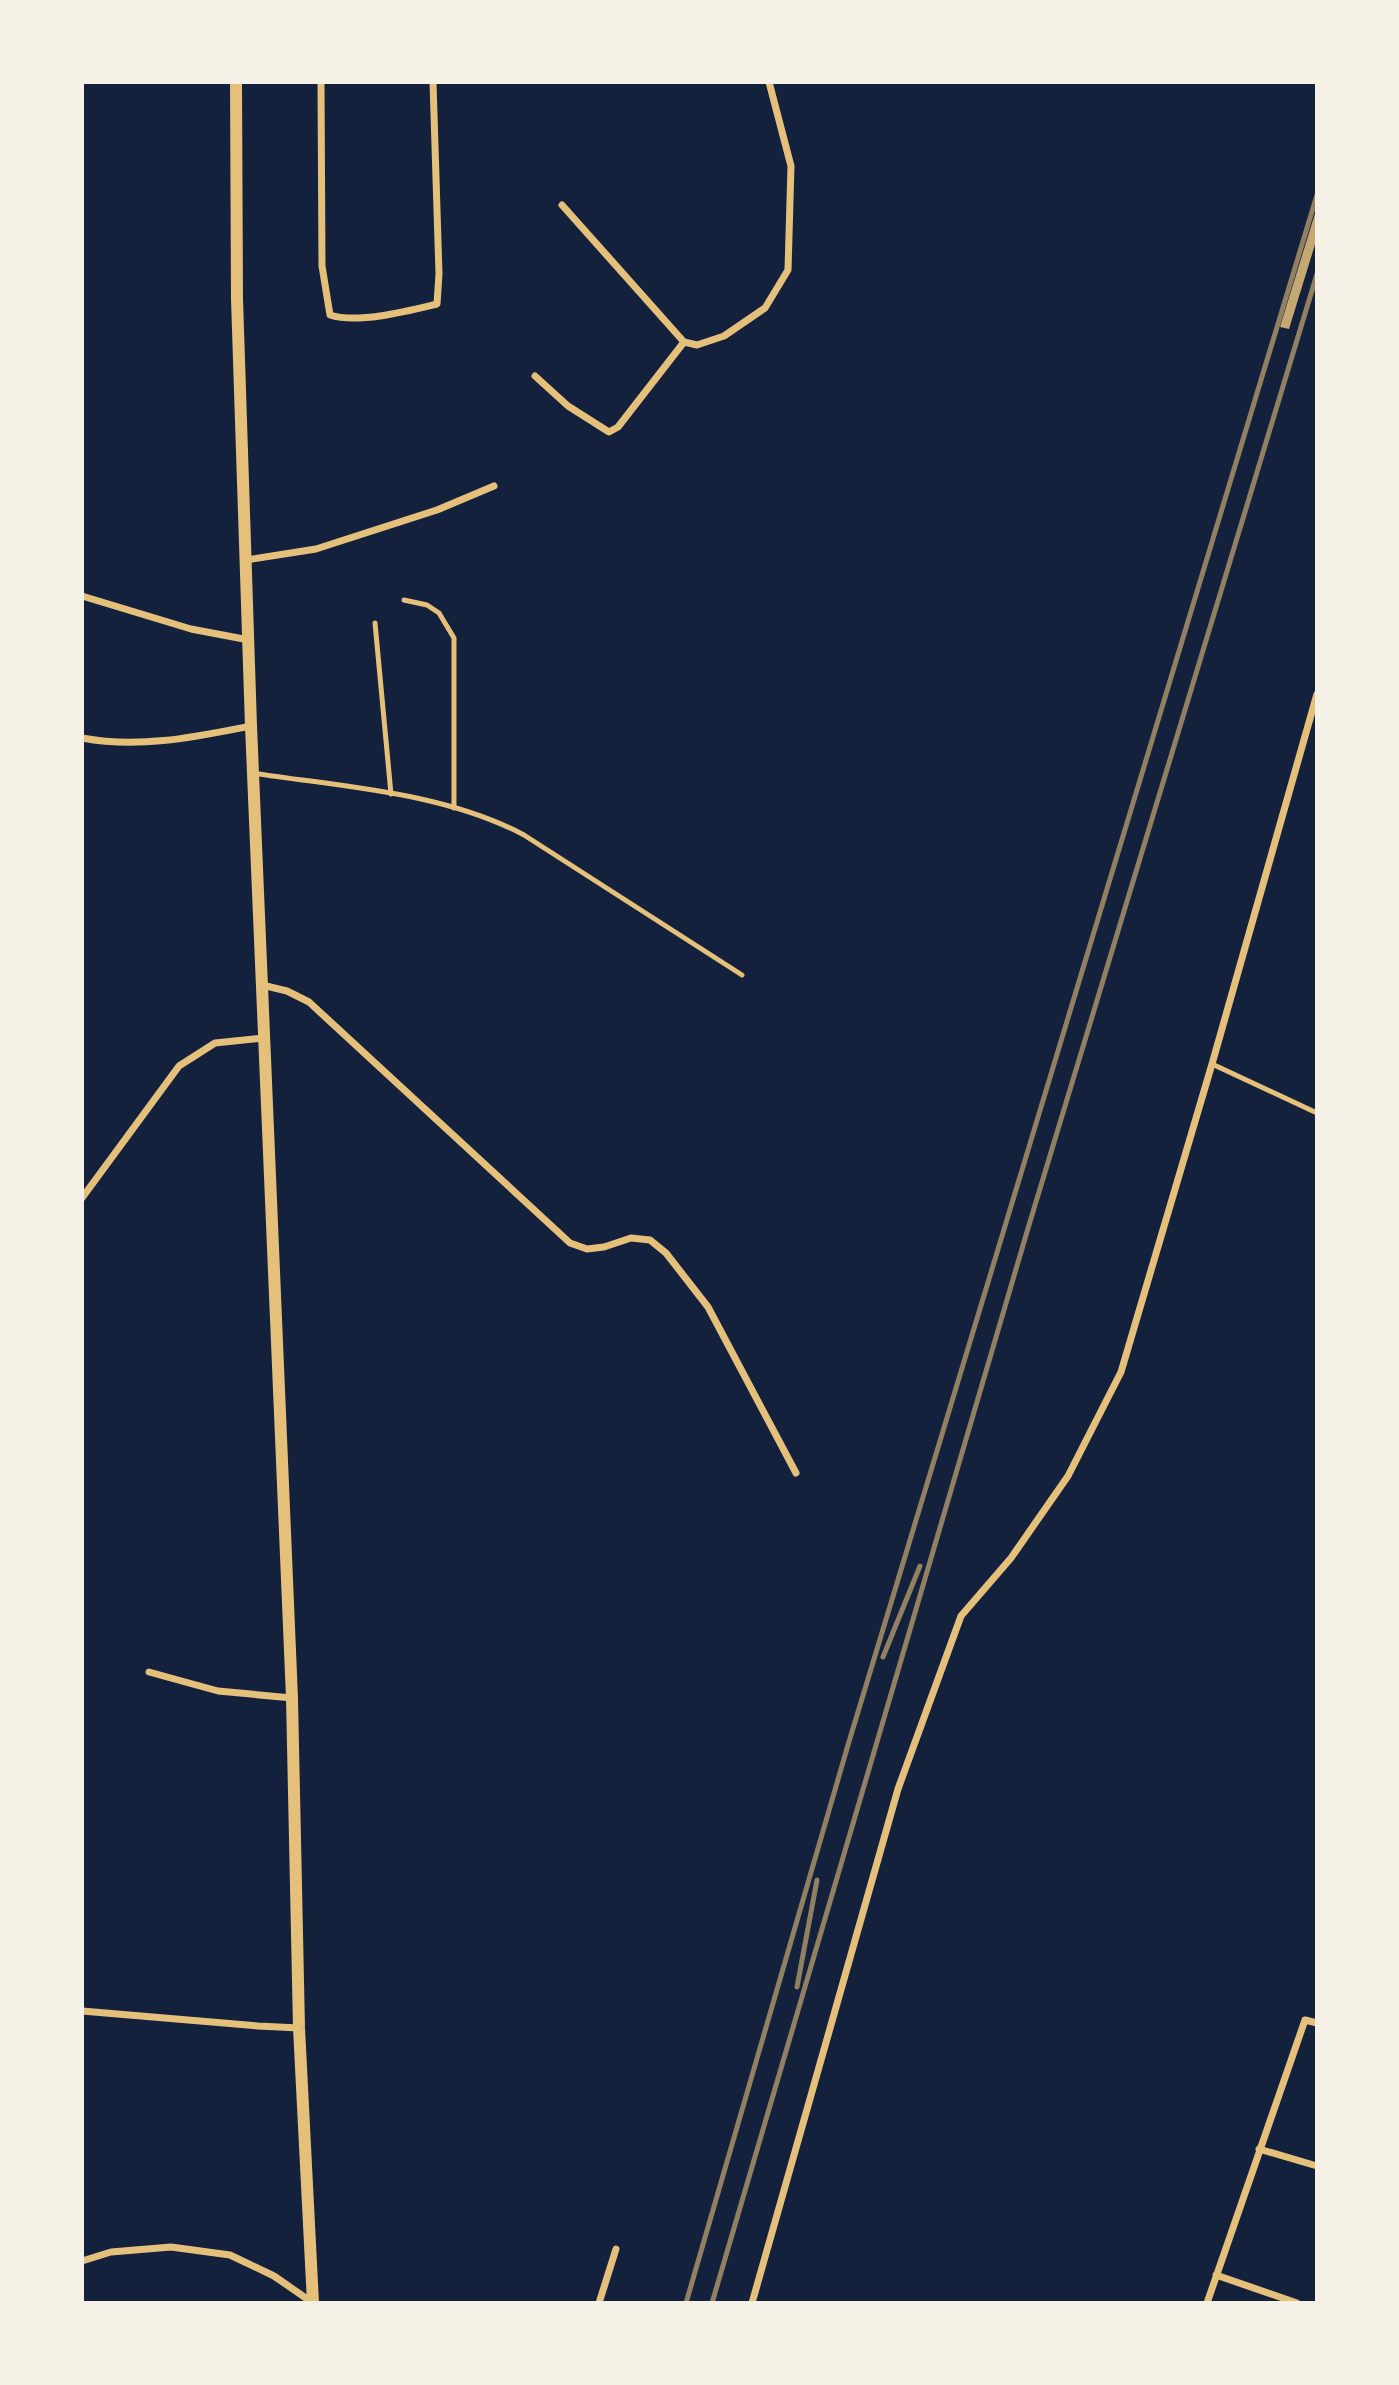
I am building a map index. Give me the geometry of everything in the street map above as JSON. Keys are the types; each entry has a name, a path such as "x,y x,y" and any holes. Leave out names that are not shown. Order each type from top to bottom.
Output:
{"street":[{"path":"236,82 237,299 251,726 292,1698 299,2028 313,2303"},
{"path":"321,82 323,266 330,315 339,318 392,314 437,304 439,274 433,82"},
{"path":"562,205 684,342 698,345 724,336 765,308 788,270 791,166 769,82"},
{"path":"535,376 568,406 608,432 618,427 684,342"},
{"path":"246,560 316,549 437,510 494,486"},
{"path":"82,596 191,629 249,640"},
{"path":"752,2303 898,1789 961,1616 1011,1558 1068,1476 1121,1372 1317,694"},
{"path":"82,738 134,742 172,741 251,726"},
{"path":"262,985 287,991 309,1002 570,1243 587,1249 604,1247 631,1238 650,1240 666,1253 708,1307 796,1473"},
{"path":"82,1198 179,1066 215,1043 264,1038"},
{"path":"149,1672 218,1691 292,1698"},
{"path":"82,2011 299,2028"},
{"path":"1207,2303 1305,2020 1317,2023"},
{"path":"1259,2149 1317,2166"},
{"path":"82,2261 110,2252 171,2247 230,2255 274,2276 313,2303"},
{"path":"599,2303 616,2249"},
{"path":"1216,2275 1297,2303"}],"lane":[{"path":"404,600 427,605 439,612 454,638 454,808"},
{"path":"375,624 391,794"},
{"path":"253,773 391,794 454,808 500,822 742,975"},
{"path":"1212,1064 1317,1113"}],"building":[{"path":"1317,207 1317,238 1289,329 1280,327"}],"railway":[{"path":"686,2303 848,1745 1317,195"},
{"path":"712,2303 1029,1225 1317,274"},
{"path":"883,1657 920,1566"},
{"path":"797,1987 817,1880"}]}
